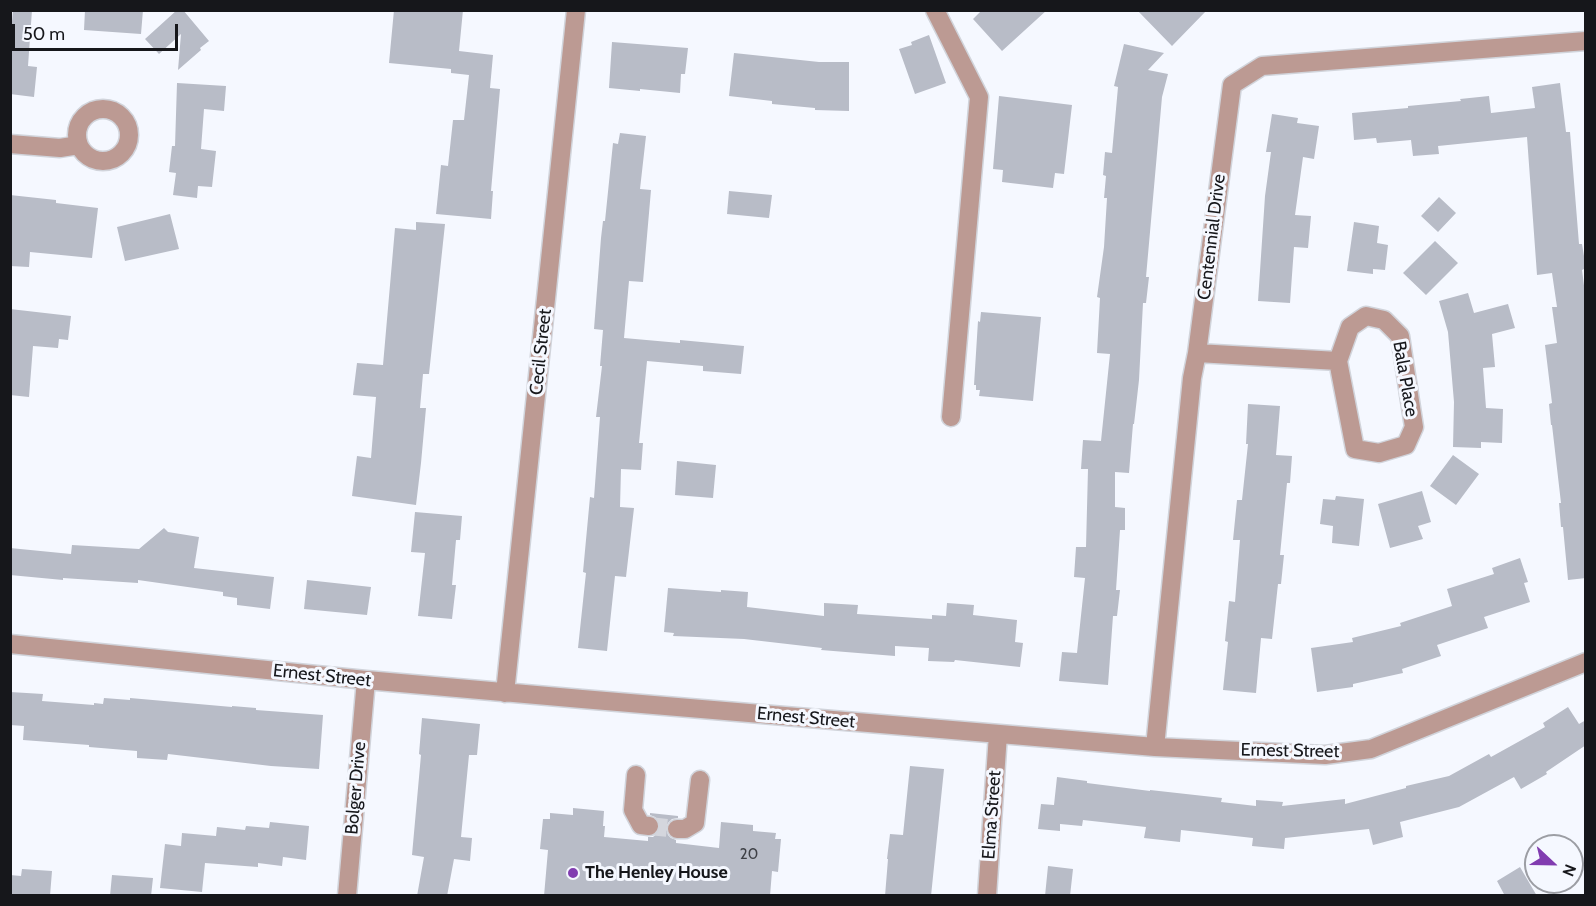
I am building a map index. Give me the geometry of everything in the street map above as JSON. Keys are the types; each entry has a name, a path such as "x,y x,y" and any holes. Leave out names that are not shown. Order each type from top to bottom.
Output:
{"street":[{"name":"Cecil Street","path":"506,693 576,10"},
{"path":"935,10 979,97 951,417"},
{"name":"Centennial Drive","path":"1155,747 1192,378 1232,85 1262,66 1586,41"},
{"path":"10,144 60,148 79,145"},
{"name":"Bala Place","path":"1366,316 1384,320 1400,336 1414,427 1406,446 1379,453 1355,449 1338,361 1350,327 1366,316"},
{"path":"1197,353 1338,361"},
{"name":"Ernest Street","path":"10,644 506,693 1155,747 1325,755 1371,749 1586,662"},
{"name":"Bolger Drive","path":"347,896 366,680"},
{"name":"Elma Street","path":"987,896 998,734"},
{"path":"636,775 633,810 641,825 649,826"},
{"path":"677,829 686,829 695,823 700,780"}],"building":[{"path":"13,10 32,10 28,66 37,67 34,97 10,94"},
{"path":"85,10 143,10 141,34 84,30"},
{"path":"177,10 183,10 209,41 178,70 181,34 159,54 145,39"},
{"path":"394,10 463,10 459,51 493,55 490,88 500,89 491,191 493,191 491,219 436,214 441,165 448,166 453,120 464,120 469,75 451,73 451,69 389,63"},
{"path":"982,10 1047,10 1002,51 973,19"},
{"path":"1137,10 1207,10 1172,46"},
{"path":"929,35 946,83 915,94 899,49 912,45 911,42"},
{"path":"612,42 688,48 685,74 681,74 680,93 609,88"},
{"path":"1124,44 1164,53 1148,70 1168,74 1162,97 1146,277 1149,277 1146,303 1143,303 1139,380 1129,473 1115,472 1115,507 1125,508 1125,530 1120,530 1116,590 1120,590 1117,616 1113,616 1108,685 1059,681 1062,652 1077,653 1085,578 1074,577 1076,547 1086,547 1088,469 1081,469 1083,440 1101,441 1110,354 1097,353 1100,298 1097,297 1104,247 1107,198 1104,198 1106,176 1103,175 1105,152 1112,153 1118,87 1114,86"},
{"path":"734,53 819,62 849,62 849,111 815,110 815,108 772,104 772,101 729,96"},
{"path":"177,83 226,86 224,111 204,109 201,149 216,151 212,187 198,186 197,198 173,195 176,173 169,172 172,146 175,146"},
{"path":"1560,83 1566,132 1570,132 1579,244 1582,244 1586,268 1582,270 1586,301 1586,578 1568,580 1551,425 1549,404 1552,403 1545,345 1557,343 1552,307 1557,307 1552,273 1537,275 1527,137 1438,146 1439,154 1413,156 1411,140 1377,143 1376,138 1354,140 1352,113 1408,108 1408,106 1489,96 1491,113 1535,108 1532,87"},
{"path":"999,96 1072,105 1064,174 1055,173 1053,188 1002,182 1003,170 993,169"},
{"path":"1272,114 1298,118 1297,123 1319,126 1314,159 1303,157 1295,215 1311,216 1308,248 1294,247 1290,303 1258,301 1265,196 1271,152 1266,152"},
{"path":"620,133 646,136 640,189 651,190 643,282 629,281 624,338 744,346 741,374 703,371 703,366 647,361 639,443 643,443 641,470 621,469 620,507 634,508 626,577 615,576 607,651 578,648 586,573 583,572 590,497 594,498 600,417 596,417 602,366 600,366 603,330 594,329 601,238 603,221 605,221 613,143 618,144"},
{"path":"729,191 772,195 769,218 727,214"},
{"path":"10,195 98,208 92,258 30,252 29,267 10,266"},
{"path":"1439,197 1456,213 1438,232 1421,216"},
{"path":"170,214 179,249 125,261 117,227"},
{"path":"416,222 445,224 429,374 423,374 420,408 426,408 416,505 352,496 357,456 371,458 376,397 353,395 357,363 383,365 395,228 416,230"},
{"path":"1354,222 1379,226 1377,243 1388,245 1385,270 1373,269 1373,274 1347,271"},
{"path":"1435,241 1458,263 1426,295 1403,273"},
{"path":"1468,293 1474,313 1508,304 1515,328 1492,334 1495,367 1483,368 1486,408 1503,409 1502,443 1481,442 1481,448 1453,447 1454,402 1448,332 1439,301"},
{"path":"10,309 71,316 68,340 59,339 58,348 33,346 29,397 10,395"},
{"path":"981,312 1041,317 1033,401 979,396 980,390 976,390 976,385 974,385 978,321 980,322"},
{"path":"1248,404 1280,406 1276,455 1292,456 1280,555 1284,555 1281,584 1278,584 1272,639 1261,638 1256,693 1223,690 1229,601 1235,602 1240,540 1233,540 1237,500 1242,500 1248,444 1246,444"},
{"path":"1453,455 1479,474 1456,505 1430,486"},
{"path":"677,461 716,465 713,498 675,495"},
{"path":"1422,491 1431,522 1418,526 1423,539 1390,548 1378,504"},
{"path":"1336,496 1364,499 1359,546 1332,543 1333,526 1320,524 1323,499 1335,500"},
{"path":"415,512 462,516 460,540 456,540 452,585 456,585 452,619 418,616 425,553 411,552"},
{"path":"164,528 168,532 199,537 194,568 274,577 270,609 237,605 237,598 223,596 223,592 138,580 138,583 10,575 10,548 71,554 72,545 139,549"},
{"path":"1520,558 1528,582 1524,583 1530,602 1484,617 1488,628 1437,645 1441,656 1402,669 1403,673 1353,684 1353,687 1317,692 1311,648 1353,642 1352,638 1401,626 1400,623 1452,606 1447,589 1494,574 1492,568"},
{"path":"307,580 371,587 367,615 304,609"},
{"path":"668,588 748,592 747,607 824,616 824,603 858,605 857,614 932,619 932,615 946,616 947,603 974,605 973,615 1017,620 1015,642 1023,643 1020,667 955,660 954,662 928,661 929,648 895,646 895,656 821,650 822,648 744,639 673,636 674,633 664,632"},
{"path":"10,692 43,694 42,701 94,705 94,703 103,704 104,698 130,700 130,698 323,715 319,769 168,754 167,760 137,758 137,751 23,740 24,726 10,725"},
{"path":"1568,707 1579,724 1586,720 1586,745 1546,772 1547,774 1521,789 1514,777 1459,807 1400,822 1403,837 1373,845 1369,829 1285,838 1284,849 1252,846 1253,838 1181,830 1180,842 1144,838 1146,827 1083,820 1082,826 1060,824 1060,831 1038,829 1041,804 1054,805 1057,777 1087,781 1087,783 1222,798 1221,802 1256,806 1256,800 1283,802 1282,806 1345,799 1345,804 1449,776 1489,754 1491,757 1545,727 1543,723"},
{"path":"422,718 480,724 477,755 469,755 461,837 472,838 470,861 454,859 447,896 417,896 424,857 412,855"},
{"path":"910,766 944,769 931,896 885,896 890,834 903,835"},
{"path":"573,808 604,811 604,837 648,841 648,837 653,837 658,833 660,827 659,821 650,813 678,816 668,823 666,828 668,835 676,840 676,843 719,848 721,822 753,825 753,831 776,833 775,839 781,839 778,872 772,871 770,896 544,896 548,850 540,849 543,819 550,819 550,813 573,815"},
{"path":"270,822 309,826 306,860 283,857 282,866 258,863 258,867 205,863 202,892 160,888 165,844 181,846 182,833 216,836 217,827 245,830 246,826 269,828"},
{"path":"1048,866 1073,869 1070,896 1045,896"},
{"path":"1520,867 1524,874 1524,894 1537,896 1505,896 1497,881"},
{"path":"22,869 52,871 50,896 10,896 10,875 21,876"},
{"path":"112,875 153,878 151,896 110,896"}],"tunnel":[{"path":"649,826 677,829"}],"place":[{"name":"The Henley House","path":"573,873"}]}
